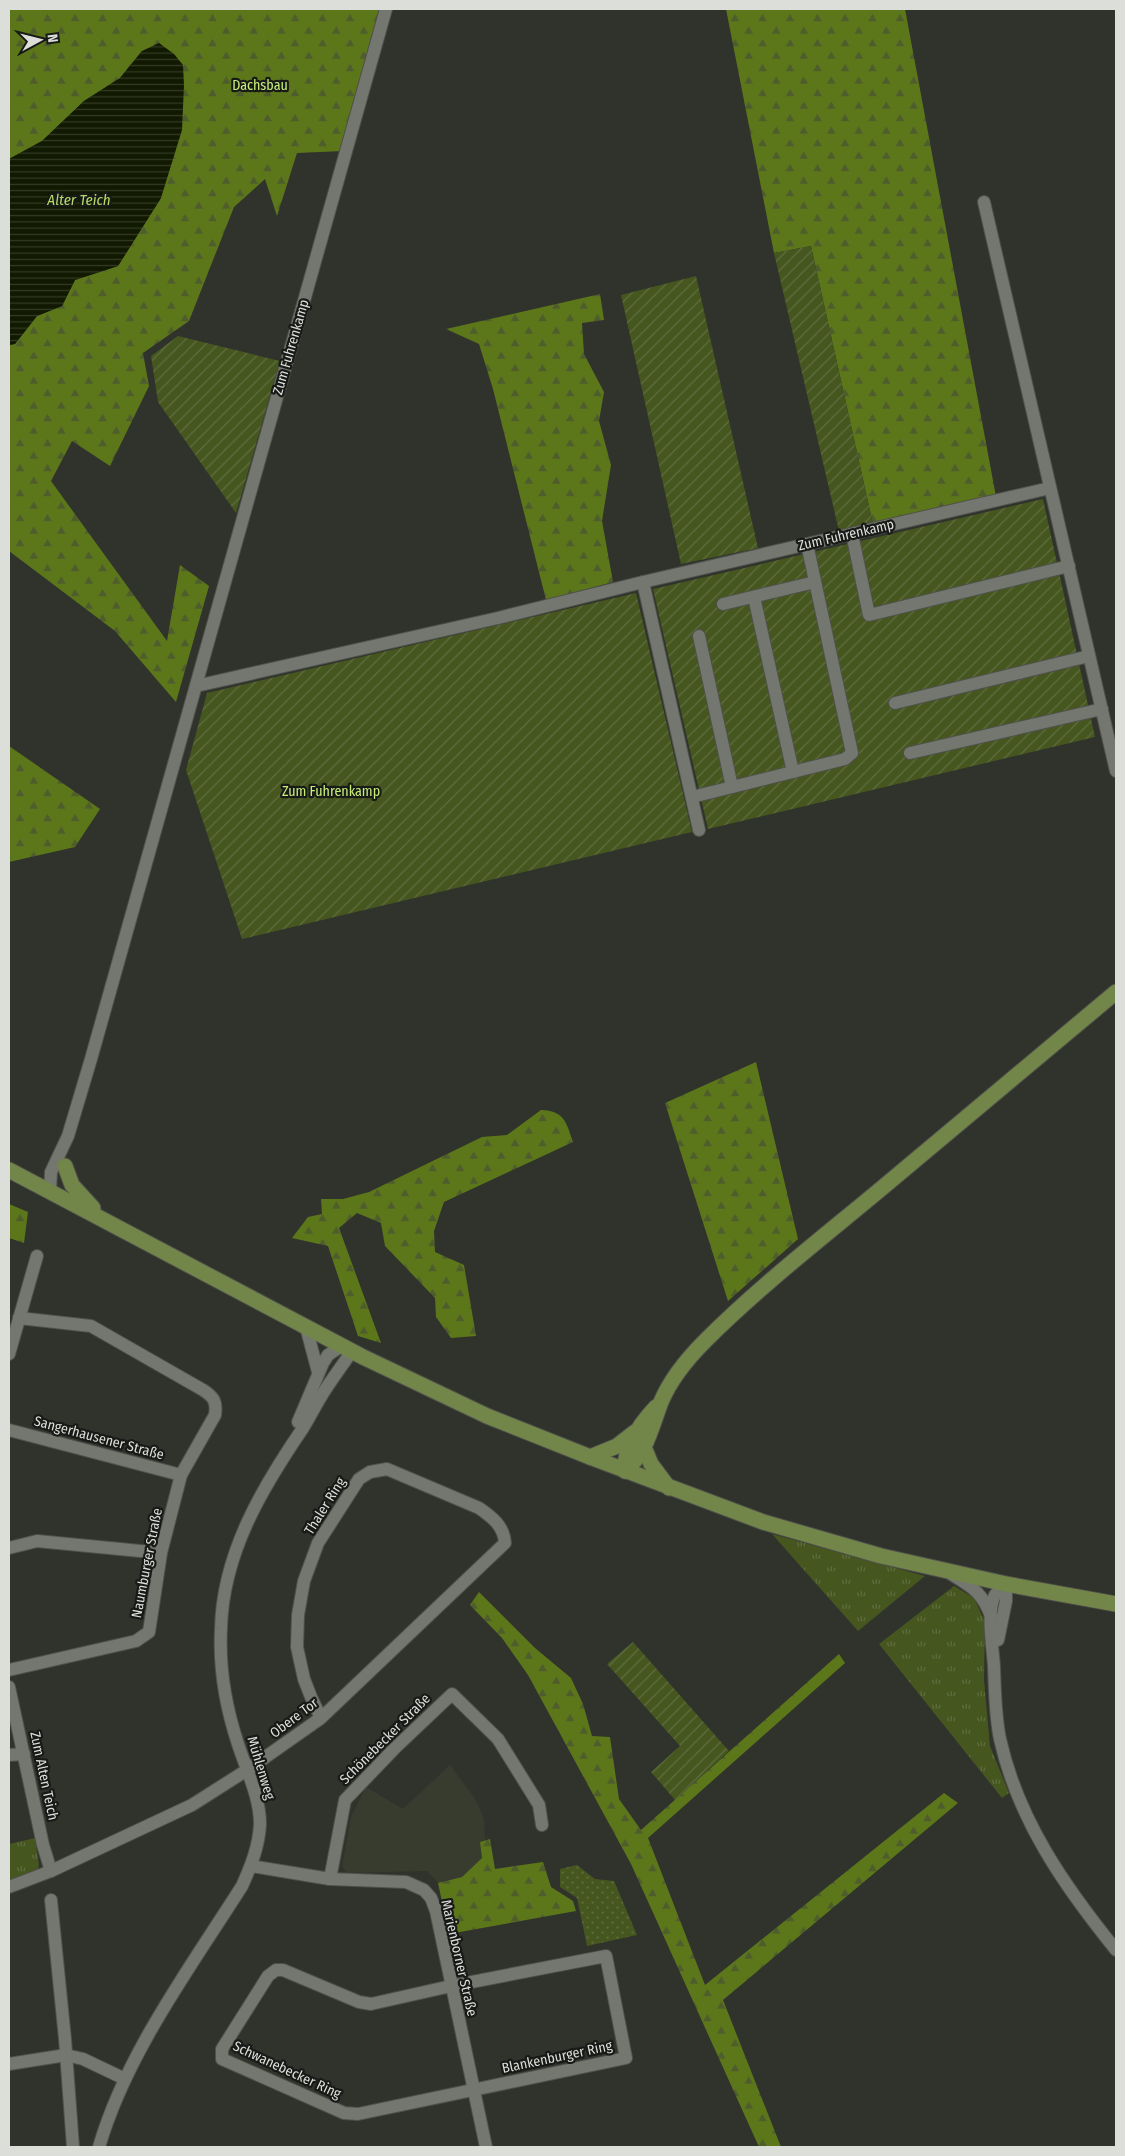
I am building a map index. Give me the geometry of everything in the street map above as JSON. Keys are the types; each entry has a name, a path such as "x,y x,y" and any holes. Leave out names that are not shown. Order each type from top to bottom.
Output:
{"main road":[{"path":"625,1471 636,1461 644,1447 661,1401 676,1372 691,1355 739,1309 1116,992"},
{"name":"Zum Fuhrenkamp","path":"65,1166 74,1188 104,1219"},
{"path":"9,1170 346,1348 487,1416 625,1471 763,1522 881,1556 1006,1584 1116,1604"},
{"path":"625,1471 624,1458 636,1432 661,1401"},
{"path":"590,1457 617,1446 636,1432"},
{"path":"644,1447 651,1464 669,1488"}],"street":[{"name":"Zum Fuhrenkamp","path":"50,1191 51,1172 68,1136 386,9"},
{"path":"984,202 1116,771"},
{"name":"Zum Fuhrenkamp","path":"196,686 498,618 643,582 1050,488"},
{"path":"852,534 869,615 1068,566"},
{"path":"692,797 845,759 852,753 807,544"},
{"path":"643,582 699,830"},
{"path":"723,604 815,582"},
{"path":"754,597 793,772"},
{"path":"699,636 732,787"},
{"path":"895,703 1089,656"},
{"path":"910,753 1102,709"},
{"name":"Zum Fuhrenkamp","path":"50,1191 60,1180 65,1166 68,1136"},
{"path":"9,1354 37,1256"},
{"name":"Naumburger Straße","path":"9,1670 136,1642 149,1632 161,1553 181,1475 215,1415 216,1404 213,1396 91,1326 19,1318"},
{"path":"306,1327 318,1372"},
{"name":"Mühlenweg","path":"290,1446 318,1372 328,1355 346,1348"},
{"name":"Mühlenweg","path":"99,2147 114,2101 125,2079 158,2020 242,1886 251,1866 260,1822 256,1800 232,1722 223,1672 221,1628 227,1576 239,1541 260,1496 346,1348"},
{"name":"Sangerhausener Straße","path":"9,1430 181,1475"},
{"name":"Thaler Ring","path":"321,1718 310,1697 298,1646 300,1606 304,1581 318,1543 359,1479 370,1472 387,1469 480,1508 501,1528 505,1543"},
{"path":"9,1548 37,1541 161,1553"},
{"name":"Obere Tor","path":"9,1886 51,1871 192,1805 247,1770 321,1718 505,1543"},
{"path":"947,1571 978,1592 986,1602 991,1618"},
{"path":"1006,1584 995,1595 991,1618 995,1707 1000,1739 1019,1799 1052,1864 1084,1910 1116,1950"},
{"path":"994,1668 1006,1601 1006,1584"},
{"name":"Zum Alten Teich","path":"9,1687 43,1845 51,1871"},
{"name":"Schönebecker Straße","path":"330,1880 345,1800 395,1748 452,1694 498,1739 539,1805 542,1825"},
{"path":"9,1756 24,1754"},
{"name":"Marienborner Straße","path":"251,1866 330,1880 406,1882 424,1890 431,1898 436,1911 486,2147"},
{"path":"51,1900 73,2147"},
{"name":"Blankenburger Ring","path":"451,1986 606,1956 626,2058 473,2090"},
{"name":"Schwanebecker Ring","path":"451,1986 371,2004 359,2002 283,1970 276,1970 268,1976 222,2049 222,2058 344,2113 358,2114 473,2090"},
{"path":"9,2064 66,2055 83,2059 125,2079"}],"shaded area":[{"path":"450,1765 476,1800 484,1819 485,1840 480,1842 482,1858 462,1877 438,1883 427,1871 347,1873 342,1866 351,1817 366,1787 403,1809"}],"green space":[{"name":"Dachsbau","path":"9,9 384,9 343,151 297,153 277,216 265,179 234,207 189,321 143,353 149,386 110,466 72,441 51,481 167,641 180,565 209,586 176,702 115,631 9,551 9,345 15,344 37,316 62,306 75,280 118,266 161,198 142,51 120,78 84,101 42,141 9,159"},
{"path":"726,9 905,9 997,502 873,524 811,246 774,253"},
{"path":"811,246 873,524 839,531 774,253"},
{"path":"696,276 758,548 681,564 621,295"},
{"path":"600,294 604,320 582,323 584,354 604,392 599,421 611,465 602,521 613,582 546,600 493,389 479,344 446,329"},
{"path":"178,336 280,361 236,513 158,402 151,356"},
{"path":"1043,499 1095,737 708,829 653,589"},
{"name":"Zum Fuhrenkamp","path":"636,593 692,832 242,939 186,770 207,693"},
{"path":"9,746 100,809 75,847 9,862"},
{"path":"756,1062 798,1239 728,1301 665,1103"},
{"path":"541,1110 555,1112 563,1118 573,1142 444,1202 434,1231 435,1252 464,1265 476,1336 451,1338 436,1317 435,1298 385,1246 381,1223 357,1213 339,1228 381,1343 358,1336 328,1246 292,1238 308,1217 322,1214 321,1199 343,1199 369,1192 482,1137 507,1135"},
{"path":"9,1204 28,1212 24,1243 9,1238"},
{"path":"772,1534 925,1576 858,1631"},
{"path":"954,1586 974,1598 985,1622 984,1680 990,1746 1009,1793 1002,1798 879,1644"},
{"path":"479,1592 535,1648 571,1678 583,1704 592,1736 610,1737 619,1799 641,1830 839,1654 845,1663 648,1838 705,1985 944,1793 958,1803 723,2000 781,2147 759,2147 631,1864 528,1675 502,1638 470,1605"},
{"path":"633,1642 729,1751 675,1800 651,1772 680,1746 607,1664"},
{"path":"35,1838 39,1865 35,1878 9,1887 9,1844"},
{"path":"490,1839 495,1869 543,1862 551,1887 573,1901 576,1911 449,1934 438,1883 462,1877 482,1858 480,1842"},
{"path":"577,1865 595,1879 614,1881 637,1935 587,1946 577,1898 560,1887 560,1869"}],"water":[{"name":"Alter Teich","path":"159,43 174,54 183,65 184,85 182,130 161,198 118,266 75,280 62,306 37,316 15,344 9,345 9,159 42,141 84,101 120,78 142,51"}]}
